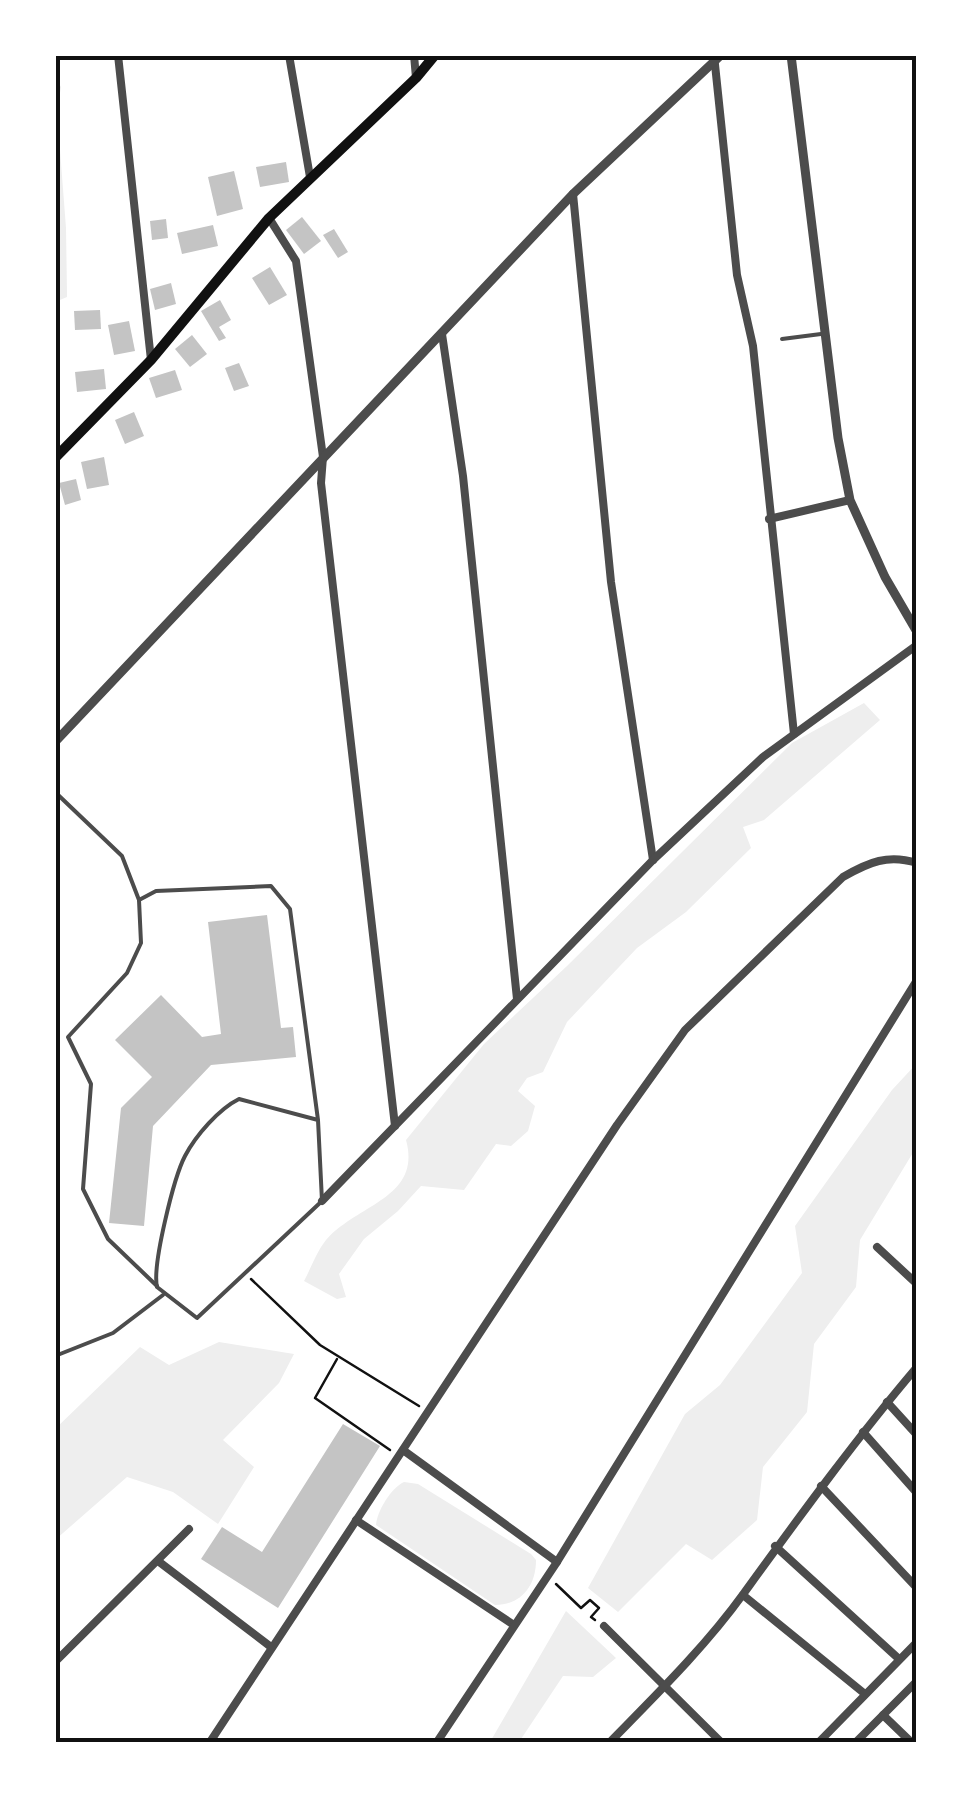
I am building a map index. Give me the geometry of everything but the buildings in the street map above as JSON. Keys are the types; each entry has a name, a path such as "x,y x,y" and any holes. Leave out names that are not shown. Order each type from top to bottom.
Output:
{"main road":[{"path":"55,458 151,360 269,218 416,78 435,55"}],"street":[{"path":"118,55 151,360"},
{"path":"289,55 310,177"},
{"path":"414,55 416,78"},
{"path":"791,55 838,438 850,500 885,578 917,632"},
{"path":"55,742 573,194 716,57"},
{"path":"716,57 737,275 753,346 794,734"},
{"path":"573,194 610,582 653,860"},
{"path":"269,218 296,261 323,457 320,483 395,1126"},
{"path":"442,334 463,476 516,999"},
{"path":"769,519 850,500"},
{"path":"322,1201 653,860 764,757 917,644"},
{"path":"210,1742 617,1125 686,1030 843,877 872,861 899,858 917,863"},
{"path":"437,1742 557,1562 917,980"},
{"path":"877,1247 917,1284"},
{"path":"610,1742 664,1687 743,1595 775,1546 917,1367"},
{"path":"887,1402 917,1435"},
{"path":"863,1432 917,1493"},
{"path":"401,1454 557,1562"},
{"path":"821,1486 917,1588"},
{"path":"356,1520 514,1625"},
{"path":"55,1662 189,1529"},
{"path":"775,1546 899,1659"},
{"path":"158,1561 271,1648"},
{"path":"743,1595 865,1694"},
{"path":"604,1626 721,1742"},
{"path":"819,1742 917,1642"},
{"path":"856,1742 917,1681"},
{"path":"883,1715 911,1742"}],"lane":[{"path":"782,339 826,334"},
{"path":"55,792 122,856 139,900 141,943 126,973 68,1037 92,1084 83,1189 108,1239 164,1294 197,1318 322,1201 318,1120 290,909 271,886 156,891 139,900"},
{"path":"157,1287 156,1263 183,1158 227,1105 239,1099 318,1120"},
{"path":"55,1356 112,1333 164,1294"}],"path":[{"path":"246,1274 320,1346 429,1411"},
{"path":"338,1357 315,1398 401,1454"},
{"path":"548,1576 581,1608 590,1600 599,1608 591,1617 604,1626"}],"shaded area":[{"path":"55,78 61,87 57,111 67,297 55,302"},
{"path":"864,703 880,720 764,820 743,827 751,848 686,912 637,948 567,1022 543,1072 527,1078 518,1091 535,1106 528,1131 511,1146 496,1144 464,1190 421,1186 364,1239 339,1274 346,1297 337,1299 304,1281 326,1240 396,1188 405,1175 406,1140 484,1044 792,743"},
{"path":"917,1063 917,1146 860,1240 856,1287 814,1344 807,1412 763,1467 757,1520 712,1560 686,1544 618,1612 588,1588 685,1414 720,1385 802,1273 795,1226 892,1090"},
{"path":"219,1342 294,1354 279,1383 223,1440 254,1467 218,1524 173,1492 127,1477 55,1540 55,1429 140,1347 169,1365"},
{"path":"404,1482 418,1484 531,1554 536,1560 535,1569 525,1592 512,1602 495,1605 376,1525 386,1500"},
{"path":"566,1611 616,1658 593,1677 563,1676 519,1742 490,1742"}]}
